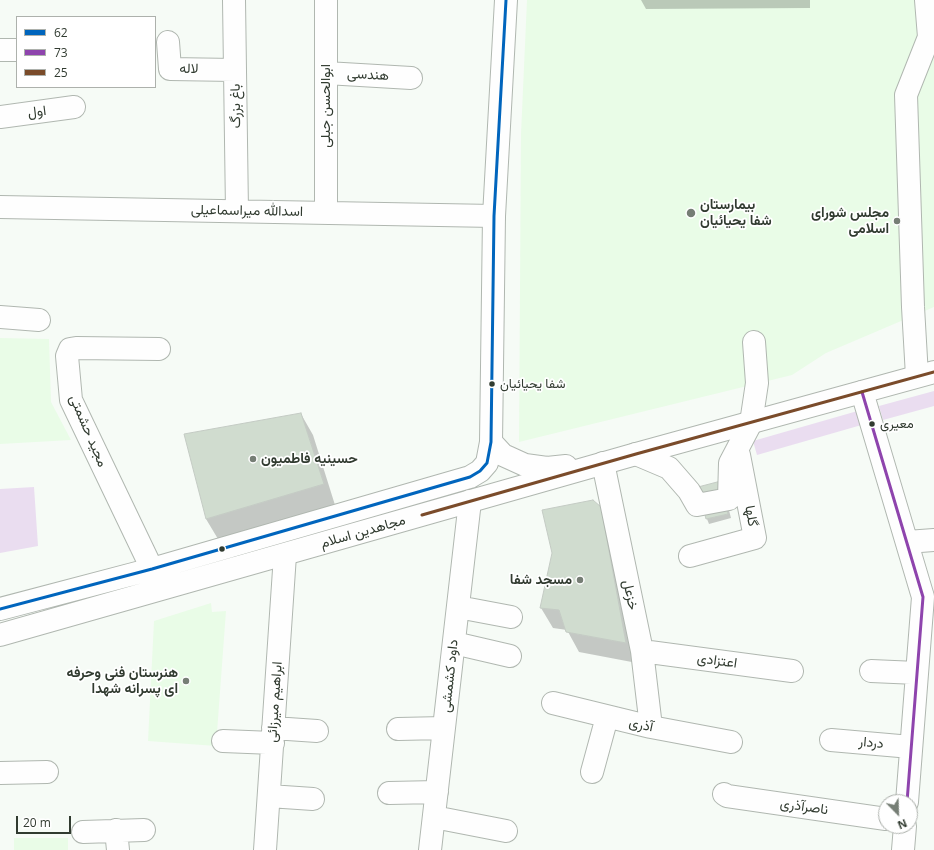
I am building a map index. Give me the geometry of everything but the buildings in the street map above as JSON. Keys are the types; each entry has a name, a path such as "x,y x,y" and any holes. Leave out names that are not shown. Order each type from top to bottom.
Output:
{"street":[{"name":"باغ بزرگ","path":"234,0 237,211"},
{"name":"ابوالحسن جبلی","path":"326,0 326,213"},
{"path":"506,0 494,216 491,442 503,455 525,465 547,468 603,463"},
{"path":"926,0 928,37 906,95 913,307 926,374"},
{"name":"لاله","path":"168,42 170,69 235,70"},
{"path":"0,50 16,50"},
{"name":"هندسی","path":"326,73 411,78"},
{"name":"اول","path":"0,117 74,107"},
{"name":"اسدالله میراسماعیلی","path":"0,207 494,216"},
{"path":"0,317 39,320"},
{"path":"636,454 669,468 689,491 697,505 729,498 730,463 738,450 742,426 757,383 754,342"},
{"name":"مجید حشمتی","path":"152,569 71,400 67,356 70,349 76,348 159,349"},
{"name":"مجاهدین اسلام","path":"0,635 285,555 603,463 742,426 926,374"},
{"path":"862,392 907,542 929,597 917,673 908,794"},
{"name":"مجاهدین اسلام","path":"0,610 152,569 470,477 480,471 487,463 491,442"},
{"name":"گلها","path":"690,556 755,538 738,450"},
{"name":"خزعل","path":"603,463 642,651 651,727"},
{"name":"داود کشمشی","path":"430,850 470,502"},
{"path":"907,542 934,540"},
{"name":"ابراهیم میرزائی","path":"265,850 285,555"},
{"path":"458,607 511,617"},
{"path":"454,643 510,656"},
{"name":"اعتزادی","path":"642,651 792,671"},
{"path":"871,671 917,673"},
{"name":"آذری","path":"553,703 651,727 731,742"},
{"path":"592,772 607,717"},
{"path":"398,729 444,728"},
{"path":"222,741 317,731"},
{"name":"دردار","path":"831,740 911,747"},
{"path":"0,773 48,772"},
{"path":"389,793 437,792"},
{"name":"ناصرآذری","path":"724,794 727,796 878,818"},
{"path":"269,796 313,799"},
{"path":"434,817 506,831"},
{"path":"83,832 117,840 144,830"},
{"path":"903,850 904,834"}],"shaded area":[{"name":"بیمارستان شفا یحیائیان","path":"527,0 934,0 934,307 826,353 792,375 519,442 521,134"},
{"path":"0,338 49,339 51,402 71,440 0,444"},
{"path":"934,391 934,406 883,420 879,406"},
{"path":"861,410 865,424 757,455 753,441"},
{"path":"34,487 38,546 0,553 0,489"},
{"name":"هنرستان فنی وحرفه ای پسرانه شهدا","path":"211,603 212,612 226,611 216,746 148,741 154,621"},
{"path":"14,838 68,838 68,850 14,850"}],"transit line":[{"name":"62","path":"0,609 152,569 470,477 480,471 487,463 491,442 494,216 506,0"},
{"name":"25","path":"422,515 934,372"},
{"name":"73","path":"862,392 923,597 908,794"}],"place":[{"name":"بیمارستان شفا یحیائیان","path":"691,213"},
{"name":"مجلس شورای اسلامی","path":"897,221"},
{"name":"شفا یحیائیان","path":"492,384"},
{"name":"معیری","path":"872,424"},
{"name":"حسینیه فاطمیون","path":"253,459"},
{"name":"مسجد شفا","path":"580,580"},
{"name":"هنرستان فنی وحرفه ای پسرانه شهدا","path":"186,681"}]}
